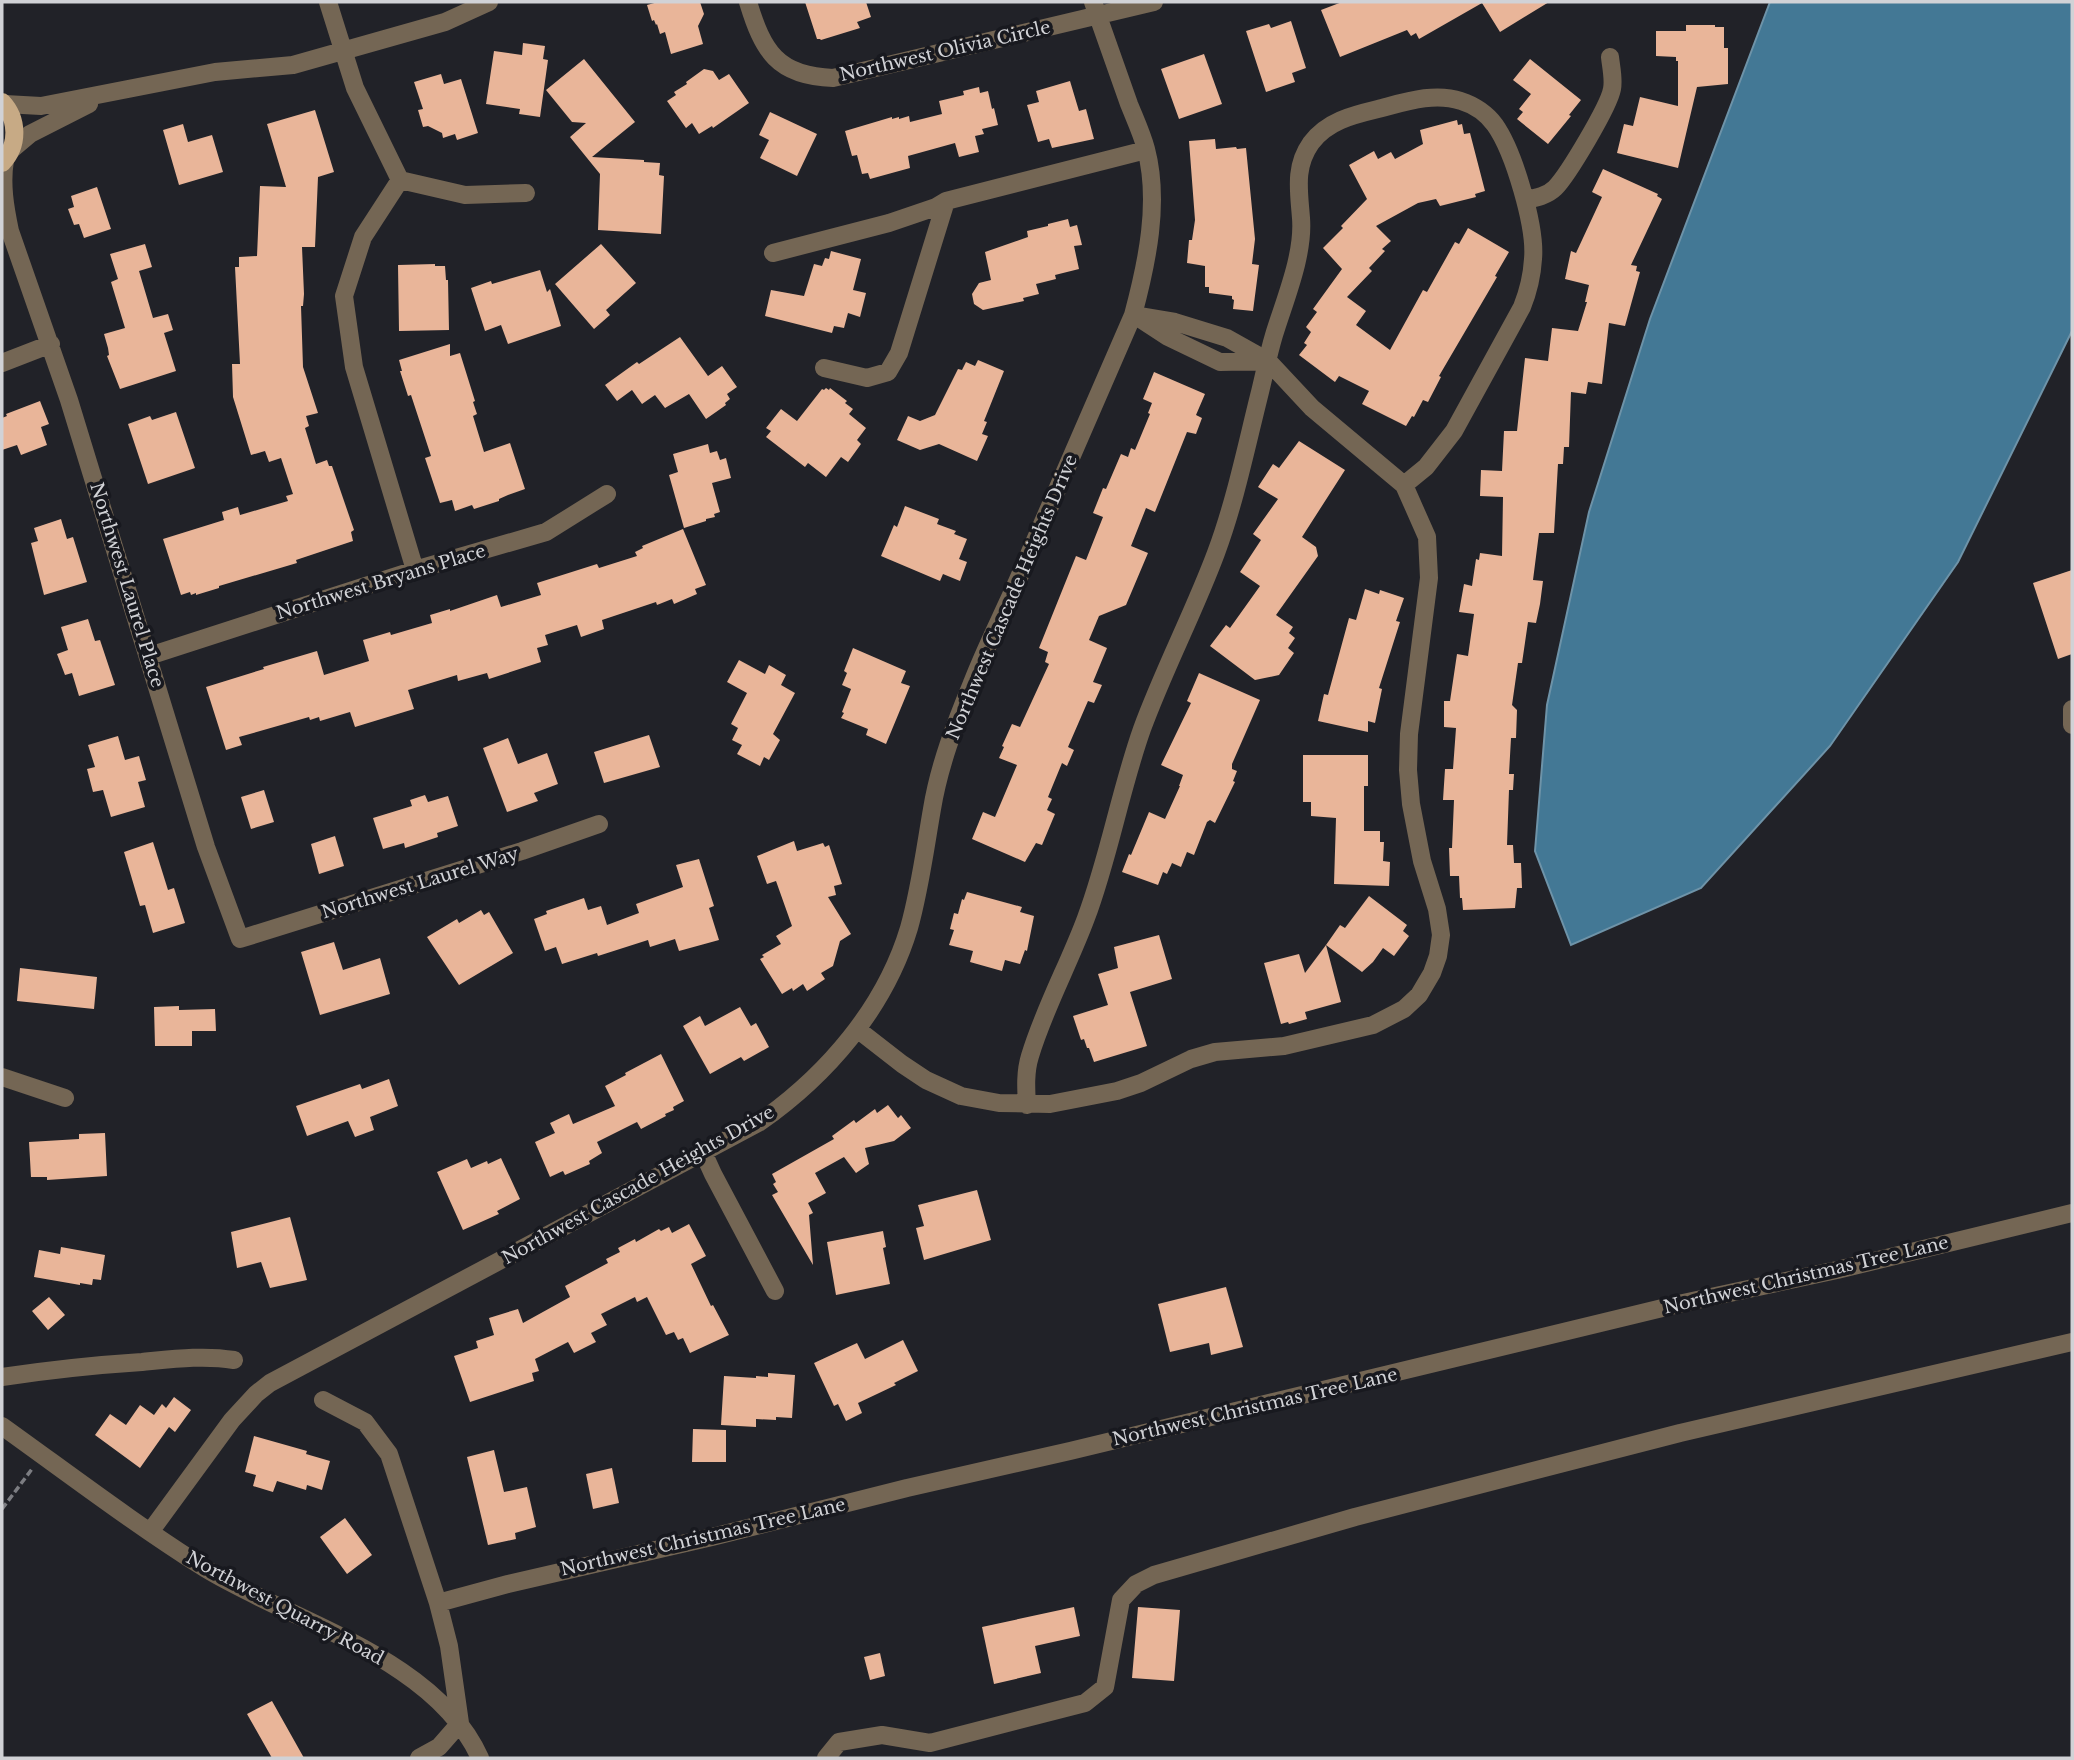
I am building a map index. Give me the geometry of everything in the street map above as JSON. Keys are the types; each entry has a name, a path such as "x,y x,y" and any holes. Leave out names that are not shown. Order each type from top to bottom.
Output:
{"main road":[{"path":"3,103 12,118 15,140 6,158"}],"street":[{"path":"328,2 355,88 400,180"},
{"path":"3,103 41,106 215,72 293,65 445,22 489,2"},
{"name":"Northwest Olivia Circle","path":"748,2 763,43 776,59 793,71 813,77 833,78 1096,8 1154,2"},
{"name":"Northwest Cascade Heights Drive","path":"150,1532 232,1420 270,1383 760,1122 816,1077 857,1029 874,1004 897,962 908,931 919,891 943,758 972,681 1133,315 1148,253 1150,188 1146,150 1096,8"},
{"path":"1525,200 1553,190 1572,164 1609,99 1613,87 1610,57"},
{"path":"6,158 30,134 111,93"},
{"path":"1027,1105 1026,1082 1030,1057 1086,919 1105,863 1142,730 1216,555 1228,520 1300,243 1298,173 1310,145 1319,133 1337,121 1426,97 1449,98 1465,101 1483,112 1494,123 1502,137 1525,200 1533,234 1534,258 1529,288 1522,307 1454,431 1426,467 1404,485"},
{"path":"773,253 889,223 946,201 1146,150"},
{"name":"Northwest Laurel Place","path":"6,158 3,174 6,225 51,344 206,847 240,939"},
{"path":"400,180 465,195 526,193"},
{"path":"400,180 363,237 344,296 354,367 415,570"},
{"path":"824,368 867,378 888,372 899,353 946,201"},
{"path":"1133,315 1168,337 1220,362 1268,361"},
{"path":"857,1029 926,1080 961,1096 999,1104 1050,1104 1117,1091 1141,1083 1191,1059 1215,1052 1284,1046 1373,1026 1404,1009 1419,995 1432,973 1441,935 1437,909 1422,861 1411,804 1408,770 1409,734 1429,578 1427,537 1404,485 1312,408 1268,361 1227,338 1175,323 1133,315"},
{"path":"2,363 51,344"},
{"name":"Northwest Bryans Place","path":"149,656 415,570 546,532 607,494"},
{"path":"2072,709 2072,725"},
{"name":"Northwest Laurel Way","path":"240,939 522,851 599,824"},
{"path":"2,1077 65,1098"},
{"path":"704,1152 775,1291"},
{"name":"Northwest Christmas Tree Lane","path":"438,1603 907,1488 2072,1213"},
{"path":"825,1758 839,1742 882,1735 930,1743 1085,1703 1105,1687 1121,1600 1136,1584 1154,1574 1355,1517 1681,1433 2072,1342"},
{"path":"2,1377 65,1368 195,1357 234,1360"},
{"name":"Northwest Quarry Road","path":"323,1400 365,1422 388,1454 438,1603 449,1646 460,1723"},
{"name":"Northwest Quarry Road","path":"2,1426 150,1532 207,1569 340,1637 418,1682 460,1723 480,1758"},
{"path":"419,1758 439,1747 460,1723"}],"path":[{"path":"2,1509 43,1455"}],"water":[{"path":"1770,2 2072,2 2072,331 1958,562 1830,746 1701,888 1571,945 1535,851 1547,705 1589,512 1650,319"}],"building":[{"path":"658,2 700,2 704,14 698,26 703,44 671,54 665,32 660,34 647,5"},
{"path":"805,2 866,2 871,17 857,22 860,28 821,40 817,39"},
{"path":"1342,2 1549,2 1500,32 1482,3 1419,39 1416,33 1411,36 1407,30 1340,57 1321,10"},
{"path":"1291,21 1306,68 1292,73 1295,82 1266,92 1246,31 1269,24 1271,28"},
{"path":"1686,25 1724,27 1724,48 1728,48 1728,84 1697,87 1678,168 1617,153 1624,124 1633,126 1640,97 1678,106 1678,61 1676,57 1656,56 1656,31 1686,31"},
{"path":"523,43 545,46 543,59 548,60 540,117 519,114 520,109 486,104 494,51 522,55"},
{"path":"1204,54 1222,104 1179,119 1161,69"},
{"path":"584,59 635,122 592,157 660,163 659,175 664,176 661,234 598,230 600,174 570,137 586,123 572,122 546,90"},
{"path":"1530,59 1581,100 1548,144 1517,119 1523,112 1519,109 1531,94 1513,80"},
{"path":"704,69 713,71 719,80 729,74 749,103 713,128 712,126 699,134 692,123 686,128 667,101 676,95 674,92"},
{"path":"441,74 444,84 461,79 478,133 457,140 455,134 443,138 442,133 428,126 423,127 418,110 423,109 414,82"},
{"path":"1070,81 1079,111 1086,109 1094,139 1052,148 1049,139 1038,142 1027,105 1039,102 1036,91"},
{"path":"979,87 980,93 988,91 998,125 982,129 984,134 975,136 979,152 959,157 955,143 908,156 910,168 870,179 868,173 862,174 857,155 852,156 845,131 892,117 899,119 909,116 910,122 942,114 939,101 964,95 963,91"},
{"path":"315,110 334,172 318,177 315,247 302,247 303,367 318,413 306,416 309,426 305,428 316,464 327,460 329,466 332,466 354,530 351,532 353,541 296,560 297,563 219,588 196,595 191,595 190,592 181,595 163,539 224,520 222,512 238,507 240,515 288,501 286,496 293,494 281,458 269,462 265,451 251,455 233,397 232,364 240,364 235,267 239,267 239,257 257,256 260,186 286,187 267,124"},
{"path":"770,112 817,134 797,176 760,158 769,140 759,135"},
{"path":"1457,120 1458,125 1462,124 1464,134 1470,133 1485,191 1475,194 1476,197 1440,206 1436,199 1418,203 1376,226 1391,241 1369,268 1372,271 1347,297 1366,311 1356,325 1390,350 1423,290 1427,292 1455,242 1459,244 1468,228 1509,252 1439,376 1441,377 1428,402 1423,400 1406,426 1362,404 1369,391 1339,376 1335,382 1299,355 1307,345 1304,343 1311,332 1306,327 1317,312 1313,309 1342,269 1323,248 1367,199 1349,165 1374,151 1378,159 1391,152 1395,159 1423,144 1420,130"},
{"path":"183,124 188,142 212,135 223,172 179,185 163,130"},
{"path":"1215,139 1216,149 1246,148 1255,239 1252,264 1259,265 1253,311 1233,309 1232,296 1209,293 1209,287 1205,287 1205,266 1187,263 1189,240 1192,240 1195,220 1189,141"},
{"path":"1603,169 1658,194 1662,199 1631,265 1637,266 1636,271 1640,272 1625,326 1609,323 1602,384 1588,382 1586,394 1571,392 1569,447 1564,447 1563,464 1558,464 1554,533 1539,533 1533,580 1543,581 1540,604 1536,623 1528,622 1512,705 1517,710 1516,738 1511,738 1509,774 1514,774 1513,790 1509,790 1507,845 1513,845 1514,863 1521,863 1522,888 1517,888 1515,908 1463,910 1459,876 1450,876 1449,848 1452,848 1454,800 1443,800 1445,769 1453,769 1456,728 1444,727 1444,701 1450,701 1457,654 1468,656 1474,614 1459,612 1464,584 1472,586 1476,559 1479,560 1480,553 1502,556 1503,497 1480,496 1481,470 1502,471 1504,431 1517,431 1525,358 1548,361 1552,328 1578,331 1589,285 1565,279 1571,251 1576,253 1602,197 1592,192"},
{"path":"97,187 111,229 84,238 79,224 74,225 68,209 74,207 71,196"},
{"path":"1068,219 1070,227 1077,225 1082,245 1074,246 1079,269 1055,275 1056,279 1036,284 1039,294 1023,298 1024,301 983,310 974,304 972,294 979,283 991,280 985,252 1028,237 1027,231"},
{"path":"145,244 152,267 139,271 153,318 168,314 173,330 164,333 176,371 120,389 107,356 109,355 104,334 125,328 111,282 118,279 110,254"},
{"path":"601,244 636,283 606,310 610,315 594,329 555,284"},
{"path":"831,251 861,259 853,290 866,293 860,317 848,313 844,328 834,326 832,333 765,316 771,290 804,296 814,264 822,266 825,258 829,259"},
{"path":"398,265 445,266 448,280 449,330 399,331"},
{"path":"540,270 547,292 550,289 561,326 508,344 501,325 485,331 471,288"},
{"path":"680,337 708,376 722,366 737,387 727,394 730,399 726,405 706,419 689,394 665,408 655,395 642,404 632,390 617,401 605,385 637,362 639,364"},
{"path":"450,344 450,356 460,353 475,401 473,402 477,414 473,416 484,452 510,443 525,489 474,509 472,505 455,511 452,500 440,503 425,458 431,456 411,395 408,396 399,360"},
{"path":"978,360 1004,371 984,421 987,422 982,434 988,436 977,461 939,444 920,450 897,440 908,416 920,421 935,415 958,369 962,370 966,362 975,366"},
{"path":"1154,372 1205,394 1196,415 1202,418 1196,434 1187,432 1155,512 1146,508 1131,546 1148,553 1126,605 1099,616 1089,640 1107,648 1093,682 1102,685 1094,703 1088,701 1068,747 1074,750 1067,766 1062,763 1048,797 1052,799 1047,810 1055,814 1042,845 1036,843 1025,862 972,839 983,812 995,817 1017,765 999,758 1004,747 1002,746 1012,724 1020,727 1049,664 1045,662 1048,652 1039,648 1076,556 1086,560 1103,517 1093,513 1103,488 1106,489 1121,454 1128,457 1131,448 1135,450 1150,414 1148,413 1152,403 1143,399"},
{"path":"830,388 847,401 845,403 853,409 849,414 866,428 857,440 861,444 848,462 841,457 826,477 808,463 805,467 766,437 771,431 766,428 781,409 797,421 822,389"},
{"path":"40,401 49,424 41,427 47,445 21,455 17,445 2,450 2,418"},
{"path":"176,412 195,468 148,484 128,424 150,416 152,420"},
{"path":"1299,441 1345,470 1302,537 1316,547 1318,556 1276,615 1293,627 1289,633 1295,638 1288,648 1294,653 1279,675 1255,680 1210,646 1226,625 1230,628 1260,586 1240,572 1261,540 1253,534 1278,499 1258,487 1273,464 1279,468"},
{"path":"708,444 710,453 717,451 720,460 726,458 731,478 712,483 720,512 706,521 684,528 669,475 678,472 673,454"},
{"path":"905,506 939,519 937,524 956,531 954,534 967,539 959,559 967,562 960,581 943,574 940,581 881,556"},
{"path":"61,519 67,539 73,537 87,582 44,595 31,543 38,541 34,528"},
{"path":"683,529 706,585 695,589 697,594 674,604 672,599 657,605 656,602 602,620 604,629 581,637 577,625 545,635 548,645 537,648 541,662 489,679 487,673 458,681 457,675 408,690 414,709 355,727 350,712 320,721 319,717 310,720 309,717 239,737 242,745 226,750 206,687 317,651 324,675 369,661 363,640 432,623 430,615 497,595 501,607 541,595 537,583 597,564 599,568 637,556 635,552 643,548 642,546"},
{"path":"2072,570 2072,654 2058,659 2033,583"},
{"path":"1365,589 1379,594 1380,590 1404,598 1396,621 1400,622 1379,688 1382,689 1375,723 1368,721 1368,732 1318,721 1349,618 1356,620"},
{"path":"88,619 95,641 100,640 115,685 79,696 72,673 65,675 57,654 68,650 61,627"},
{"path":"853,648 906,671 901,683 910,686 886,744 866,735 868,729 841,718 851,689 842,685 847,673 844,671"},
{"path":"739,660 765,674 769,665 786,675 781,685 795,693 773,734 780,740 769,760 764,757 760,766 737,754 742,745 732,740 738,728 731,724 747,693 727,682"},
{"path":"1199,673 1260,700 1232,764 1232,769 1237,771 1233,781 1235,782 1215,823 1210,820 1207,822 1194,855 1187,852 1181,867 1172,863 1167,874 1163,872 1158,885 1122,872 1149,812 1165,819 1180,786 1183,775 1161,765 1191,703 1187,701"},
{"path":"649,735 660,767 604,783 594,752"},
{"path":"118,736 125,760 139,756 146,780 138,782 145,807 111,817 103,790 93,792 87,769 95,767 88,745"},
{"path":"508,738 518,764 547,753 558,784 534,793 538,801 507,812 483,748"},
{"path":"1303,755 1368,755 1368,786 1364,786 1364,831 1380,831 1380,842 1384,842 1383,861 1390,862 1389,886 1334,884 1336,818 1311,816 1311,802 1303,802"},
{"path":"264,790 274,822 251,829 241,797"},
{"path":"425,795 428,802 448,796 458,826 437,833 438,837 405,848 404,843 383,849 373,818 412,806 410,800"},
{"path":"335,836 344,866 319,874 311,844"},
{"path":"794,841 797,851 823,843 825,847 829,845 842,884 834,886 836,895 828,897 851,934 840,941 833,966 821,973 825,979 807,991 803,984 782,994 760,959 781,944 776,936 792,926 776,881 767,884 757,856"},
{"path":"153,842 168,890 174,888 185,923 153,933 145,905 140,906 124,852"},
{"path":"699,859 714,906 709,908 719,940 679,951 675,939 650,947 648,940 562,964 556,947 545,951 534,919 547,914 546,911 584,898 588,910 601,906 607,925 639,913 636,904 683,887 676,865"},
{"path":"967,892 1022,907 1020,912 1034,916 1027,951 1025,950 1020,964 1005,960 1002,971 970,962 973,951 949,945 954,930 950,929 954,913 958,914"},
{"path":"1369,896 1407,925 1403,931 1409,936 1394,956 1383,948 1362,972 1326,945 1340,925 1345,928"},
{"path":"481,910 484,915 489,912 513,953 459,985 427,937 457,919 459,923"},
{"path":"1159,935 1172,979 1130,992 1147,1046 1094,1062 1084,1039 1081,1040 1073,1016 1108,1005 1098,974 1118,968 1114,947"},
{"path":"334,942 343,970 380,958 390,994 320,1015 301,952"},
{"path":"1326,945 1341,1002 1305,1012 1307,1019 1281,1024 1264,963 1299,954 1305,973"},
{"path":"20,968 97,977 94,1009 17,1001"},
{"path":"179,1006 179,1010 215,1009 216,1031 192,1031 192,1046 155,1046 154,1007"},
{"path":"740,1007 751,1026 756,1023 769,1047 744,1061 741,1057 710,1074 683,1026 700,1016 705,1026"},
{"path":"661,1054 684,1101 673,1107 674,1110 665,1114 666,1116 641,1129 637,1122 597,1142 602,1153 589,1161 590,1164 565,1175 563,1171 550,1177 535,1142 555,1133 550,1123 569,1114 573,1124 615,1106 605,1086"},
{"path":"389,1079 398,1106 370,1117 374,1130 355,1137 348,1121 307,1136 296,1106 360,1084 362,1089"},
{"path":"888,1105 898,1118 901,1115 911,1128 894,1141 865,1148 869,1164 856,1173 844,1157 815,1173 826,1193 808,1203 813,1213 809,1215 813,1265 772,1195 778,1192 773,1184 776,1182 772,1174 834,1139 832,1136 854,1120 856,1123 875,1109 877,1113"},
{"path":"105,1133 107,1176 47,1180 47,1177 31,1177 29,1142 79,1139 79,1134"},
{"path":"501,1158 520,1199 497,1211 499,1214 463,1230 437,1172 467,1159 471,1168"},
{"path":"977,1190 991,1240 924,1260 916,1228 924,1226 918,1205"},
{"path":"290,1217 307,1280 270,1288 261,1262 237,1268 231,1232"},
{"path":"689,1224 706,1256 691,1264 711,1306 713,1305 729,1335 690,1353 683,1338 678,1340 674,1332 666,1335 647,1297 637,1302 635,1297 601,1314 607,1325 591,1333 596,1342 574,1353 568,1342 535,1359 539,1371 532,1373 534,1381 470,1402 454,1356 478,1348 476,1341 494,1335 489,1318 518,1309 523,1323 570,1297 565,1286 608,1263 606,1259 620,1252 618,1248 635,1239 636,1242 659,1229 661,1231 669,1227 672,1233"},
{"path":"883,1231 886,1247 883,1248 890,1284 836,1295 827,1242"},
{"path":"61,1247 105,1255 101,1280 93,1279 92,1285 80,1285 34,1277 39,1250 60,1254"},
{"path":"1226,1287 1243,1347 1211,1355 1209,1343 1170,1352 1158,1304"},
{"path":"49,1297 65,1315 48,1330 32,1311"},
{"path":"903,1340 918,1371 858,1403 862,1413 846,1421 838,1404 834,1406 814,1363 857,1343 865,1359"},
{"path":"768,1373 795,1375 792,1418 756,1419 756,1427 721,1425 724,1376 756,1378 768,1377"},
{"path":"174,1397 191,1410 175,1432 169,1427 140,1468 95,1435 110,1414 126,1425 140,1405 154,1415 162,1404 166,1408"},
{"path":"693,1429 726,1430 726,1462 692,1462"},
{"path":"254,1436 307,1451 306,1454 330,1461 322,1490 307,1485 306,1490 277,1481 273,1492 253,1486 256,1475 245,1472"},
{"path":"494,1450 504,1492 527,1487 536,1527 515,1533 516,1539 488,1545 467,1457"},
{"path":"612,1468 619,1503 593,1509 586,1474"},
{"path":"345,1518 372,1555 347,1574 320,1537"},
{"path":"1074,1607 1080,1636 1035,1646 1041,1673 994,1684 982,1627"},
{"path":"1138,1607 1180,1610 1174,1681 1132,1678"},
{"path":"880,1653 885,1676 870,1680 864,1657"},
{"path":"272,1701 304,1758 272,1758 247,1714"}]}
